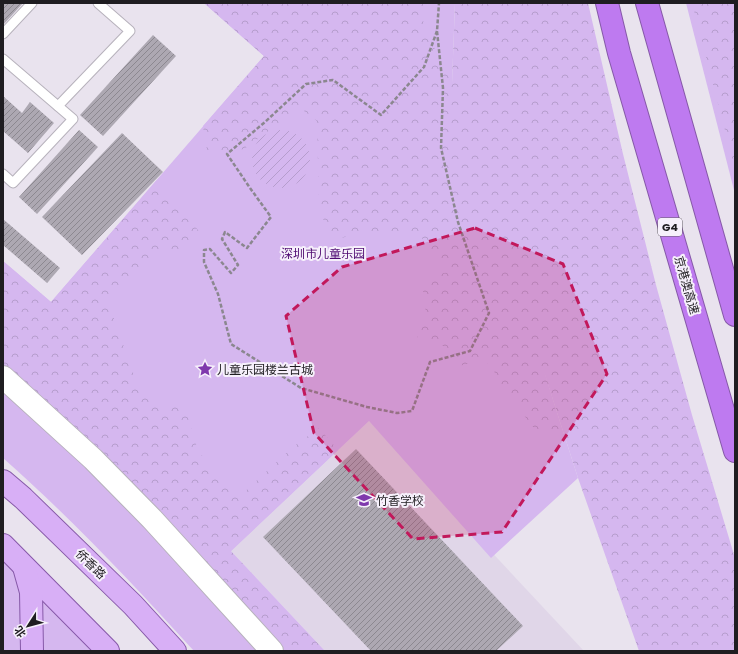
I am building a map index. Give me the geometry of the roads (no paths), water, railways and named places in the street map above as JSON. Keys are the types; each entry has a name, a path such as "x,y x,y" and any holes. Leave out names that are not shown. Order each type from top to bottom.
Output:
{"highway":[{"name":"京港澳高速","path":"608,3 619,53 735,451"},
{"path":"647,3 735,315"}],"main road":[{"path":"3,377 93,459 152,519 272,651"},
{"name":"侨香路","path":"3,481 23,498 133,605 175,651"},
{"path":"3,545 108,651"},
{"path":"24,566 31,592 32,651"}],"lane":[{"path":"3,34 32,3"},
{"path":"58,106 130,31 98,3"},
{"path":"3,59 73,119 13,183 3,174"}],"place":[{"name":"儿童乐园楼兰古城","path":"205,369"},
{"name":"竹香学校","path":"364,500"}],"park label":[{"name":"深圳市儿童乐园","path":"323,253"}]}
